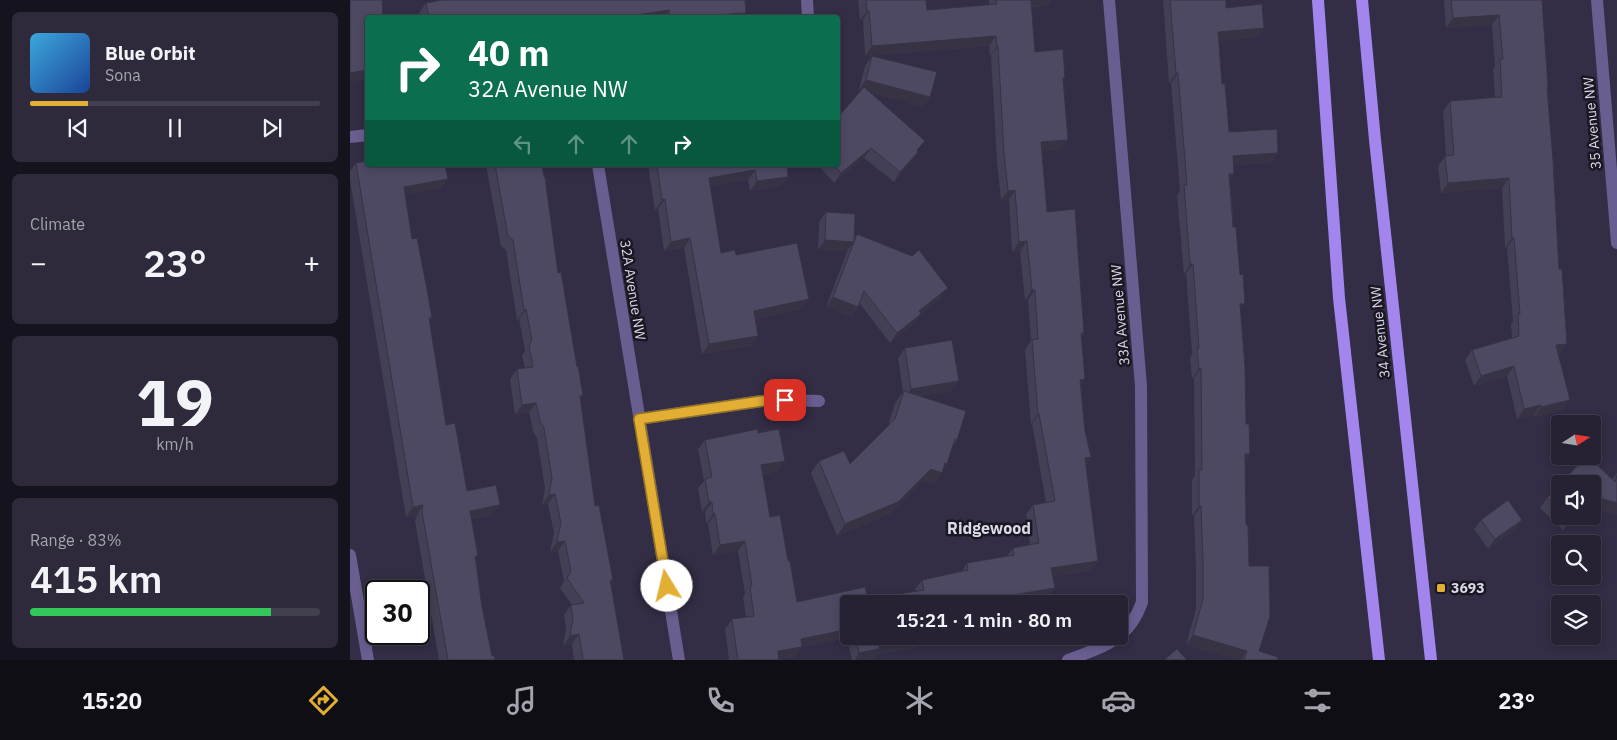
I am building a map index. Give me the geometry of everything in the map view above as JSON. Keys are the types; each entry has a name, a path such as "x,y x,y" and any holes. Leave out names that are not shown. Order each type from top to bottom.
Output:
{"main road":[{"path":"1318,0 1339,298 1379,660"},
{"name":"34 Avenue NW","path":"1362,0 1375,140 1431,660"}],"street":[{"path":"807,0 808,15"},
{"name":"33A Avenue NW","path":"1068,660 1103,647 1118,638 1132,625 1138,615 1142,602 1141,386 1109,0"},
{"name":"35 Avenue NW","path":"1597,0 1617,243"},
{"path":"350,138 365,136"},
{"name":"32A Avenue NW","path":"598,167 679,660"},
{"path":"639,419 762,401 819,401"},
{"path":"350,554 368,660"}],"building":[{"path":"350,0 382,0 383,15 365,15 365,70 350,73"},
{"path":"442,0 745,0 746,13 670,15 669,10 637,15 428,15 426,3"},
{"path":"866,0 926,0 927,10 997,4 996,0 1031,0 1035,52 1063,49 1065,78 1063,78 1068,140 1041,142 1047,212 1075,209 1084,333 1081,333 1085,379 1080,380 1085,431 1091,457 1085,458 1098,561 1051,568 1055,588 1013,595 893,595 924,590 922,580 968,570 967,563 1014,555 1013,548 1039,543 1033,505 1055,501 1038,414 1032,340 1038,339 1035,290 1032,290 1027,241 1019,242 1015,190 1008,191 996,36 872,46 869,10 867,11"},
{"path":"1170,0 1226,0 1226,8 1262,4 1264,28 1218,32 1222,84 1225,84 1229,132 1277,129 1278,153 1233,156 1234,174 1229,174 1233,227 1236,227 1240,275 1243,274 1245,304 1240,304 1245,367 1246,424 1249,424 1250,454 1245,454 1246,525 1248,525 1249,566 1269,566 1270,616 1259,651 1278,657 1277,660 1244,660 1247,651 1193,635 1203,599 1201,506 1199,506 1199,470 1202,470 1201,368 1199,369 1197,348 1199,348 1193,264 1190,264 1184,185 1187,185"},
{"path":"1451,0 1542,0 1559,269 1562,269 1567,344 1556,345 1570,400 1524,409 1514,366 1481,376 1472,350 1519,336 1518,314 1520,314 1514,238 1512,238 1509,178 1448,183 1445,156 1454,155 1450,101 1502,97 1500,59 1503,59 1499,15 1453,18"},
{"path":"872,56 937,72 930,97 866,80"},
{"path":"864,87 925,141 900,172 871,148 841,173 836,167 840,167 840,115"},
{"path":"365,162 365,167 445,167 448,179 404,187 412,239 417,238 432,318 429,318 446,425 455,423 467,491 496,485 500,505 470,511 478,556 475,556 482,607 492,656 494,655 495,660 448,660 422,512 423,505 413,507 356,163"},
{"path":"495,167 542,167 558,273 561,272 583,395 580,396 595,506 599,505 613,580 610,580 624,660 583,660 579,634 570,636 573,619 571,605 584,603 567,578 571,571 565,541 557,542 561,523 555,494 549,495 552,478 544,428 540,421 536,403 522,405 517,369 533,367 529,346 532,340 526,309 524,310 513,240 508,236"},
{"path":"657,167 787,167 788,177 757,181 755,170 709,178 721,253 735,250 736,255 797,243 809,299 754,311 758,336 709,344 690,238 671,242 665,199 662,200"},
{"path":"826,212 855,214 854,242 825,240"},
{"path":"857,234 912,256 919,250 948,288 919,311 921,314 897,333 864,291 858,307 833,297"},
{"path":"952,340 959,381 911,389 905,348"},
{"path":"904,391 966,411 947,464 945,463 942,473 931,469 898,502 845,524 819,461 844,451 850,464 895,419"},
{"path":"758,429 758,433 779,429 785,461 761,465 770,517 780,515 797,602 865,587 867,595 840,595 840,631 801,639 802,647 778,651 779,660 738,660 732,619 754,616 750,587 752,586 745,541 720,545 715,514 713,514 712,502 709,502 705,479 712,477 705,440"},
{"path":"1578,465 1597,465 1615,482 1617,475 1617,503 1601,499 1601,475 1569,475"},
{"path":"1551,494 1551,502 1547,498"},
{"path":"1508,500 1522,520 1495,539 1481,520"},
{"path":"858,645 879,645 879,649 859,653"},
{"path":"1177,649 1187,660 1164,660"}],"place":[{"name":"3693","path":"1441,588"}],"district":[{"name":"Ridgewood","path":"989,528"}],"route":[{"path":"667,586 639,419 762,401 785,400"}]}
